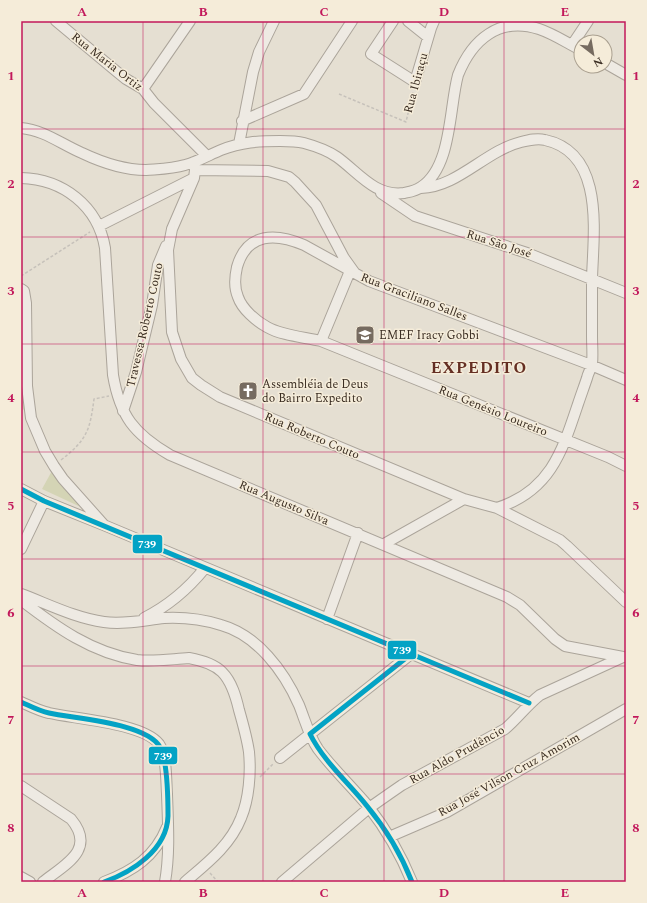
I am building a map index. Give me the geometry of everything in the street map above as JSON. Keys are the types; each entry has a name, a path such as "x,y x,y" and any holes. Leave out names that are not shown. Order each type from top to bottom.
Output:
{"street":[{"name":"Rua Maria Ortiz","path":"56,21 126,80 143,89 154,103 207,156"},
{"path":"143,89 190,21"},
{"path":"239,144 242,121 253,72 259,52 274,21"},
{"path":"242,121 304,94 352,21"},
{"path":"392,21 371,54 416,82"},
{"path":"408,21 428,37"},
{"name":"Rua Ibiraçu","path":"416,82 428,37 434,21"},
{"path":"582,34 588,21"},
{"path":"421,188 431,178 439,166 444,151 458,76 467,56 478,42 494,30 503,27 520,25 545,31 573,46"},
{"path":"613,68 626,75"},
{"path":"21,128 48,135 81,153 100,161 122,167 154,169 178,167 194,170"},
{"path":"376,189 400,193 421,188 430,188 450,180 513,144 531,139 545,140 567,150 576,159 583,170 591,190 594,218 591,365 566,440 555,462 540,484 522,498 497,508"},
{"name":"Rua São José","path":"194,170 207,156 239,144 263,140 303,142 330,152 376,189 415,216 526,253 626,294"},
{"path":"21,178 44,180 56,184 67,191 78,199 85,207 95,229 194,170"},
{"name":"Rua Roberto Couto","path":"194,170 169,239 168,250 172,332 179,354 192,378 220,397 464,499 497,508 560,540 626,602"},
{"name":"Rua Graciliano Salles","path":"194,170 268,171 289,178 296,182 316,205 353,273 369,281 591,365 626,380"},
{"name":"Rua Augusto Silva","path":"95,229 102,233 105,248 113,375 117,395 128,420 150,443 170,454 384,544 513,601 526,611 555,639 565,646 624,656"},
{"name":"Rua Genésio Loureiro","path":"353,273 304,244 283,237 274,237 256,241 248,246 239,262 235,280 237,296 248,312 268,327 279,332 321,341 608,457 626,466"},
{"name":"Travessa Roberto Couto","path":"123,411 136,372 152,305 158,265 169,239"},
{"name":"Rua Graciliano Salles","path":"321,341 353,273"},
{"path":"21,289 24,291 26,303 27,386 31,418 45,451 63,479 106,526"},
{"path":"21,414 31,418"},
{"path":"21,489 44,501 529,703"},
{"path":"384,544 464,499"},
{"path":"21,549 44,501"},
{"path":"326,619 358,533"},
{"path":"131,622 155,612 168,603 184,591 205,568"},
{"path":"21,594 66,612 88,619 105,622 131,622 164,618 195,619 223,625 238,632 257,646 281,673 296,698 315,744 369,808 389,837 412,882"},
{"path":"21,600 47,620 76,639 94,648 137,660 189,658 213,665 221,670 231,685 246,735 249,753 248,787 241,817 236,829 221,849 185,882"},
{"path":"280,758 411,654"},
{"name":"Rua Aldo Prudêncio","path":"282,882 369,808 402,785 505,729 519,716 529,703 540,695 624,656"},
{"path":"21,702 47,713 127,727 148,736 160,745 164,761 168,823 168,860 165,882"},
{"name":"Rua José Vilson Cruz Amorim","path":"389,837 448,812 626,709"},
{"path":"21,786 71,819 80,833 81,840 76,854 65,866 43,882"},
{"path":"104,882 124,874 136,867 146,858 159,842 168,823"},
{"path":"21,877 30,882"}],"path":[{"name":"Rua Ibiraçu","path":"339,94 406,122 416,82"},
{"path":"21,276 95,229"},
{"path":"66,457 83,440 90,427 94,399 101,398"},
{"path":"248,787 280,758"},
{"path":"204,866 218,882"}],"green space":[{"path":"21,357 25,408 21,412"},
{"path":"53,469 85,509 42,489"}],"transit line":[{"name":"739","path":"21,489 44,501 529,703"},
{"name":"739","path":"411,654 310,734 329,763 374,815 398,852 412,882"},
{"name":"739","path":"21,702 45,712 126,727 141,732 152,739 160,747 165,762 168,801 168,816 162,839 155,849 136,866 115,878 104,882"}],"place":[{"name":"EMEF Iracy Gobbi","path":"365,335"},
{"name":"Assembléia de Deus do Bairro Expedito","path":"248,391"}],"district":[{"name":"EXPEDITO","path":"479,368"}]}
